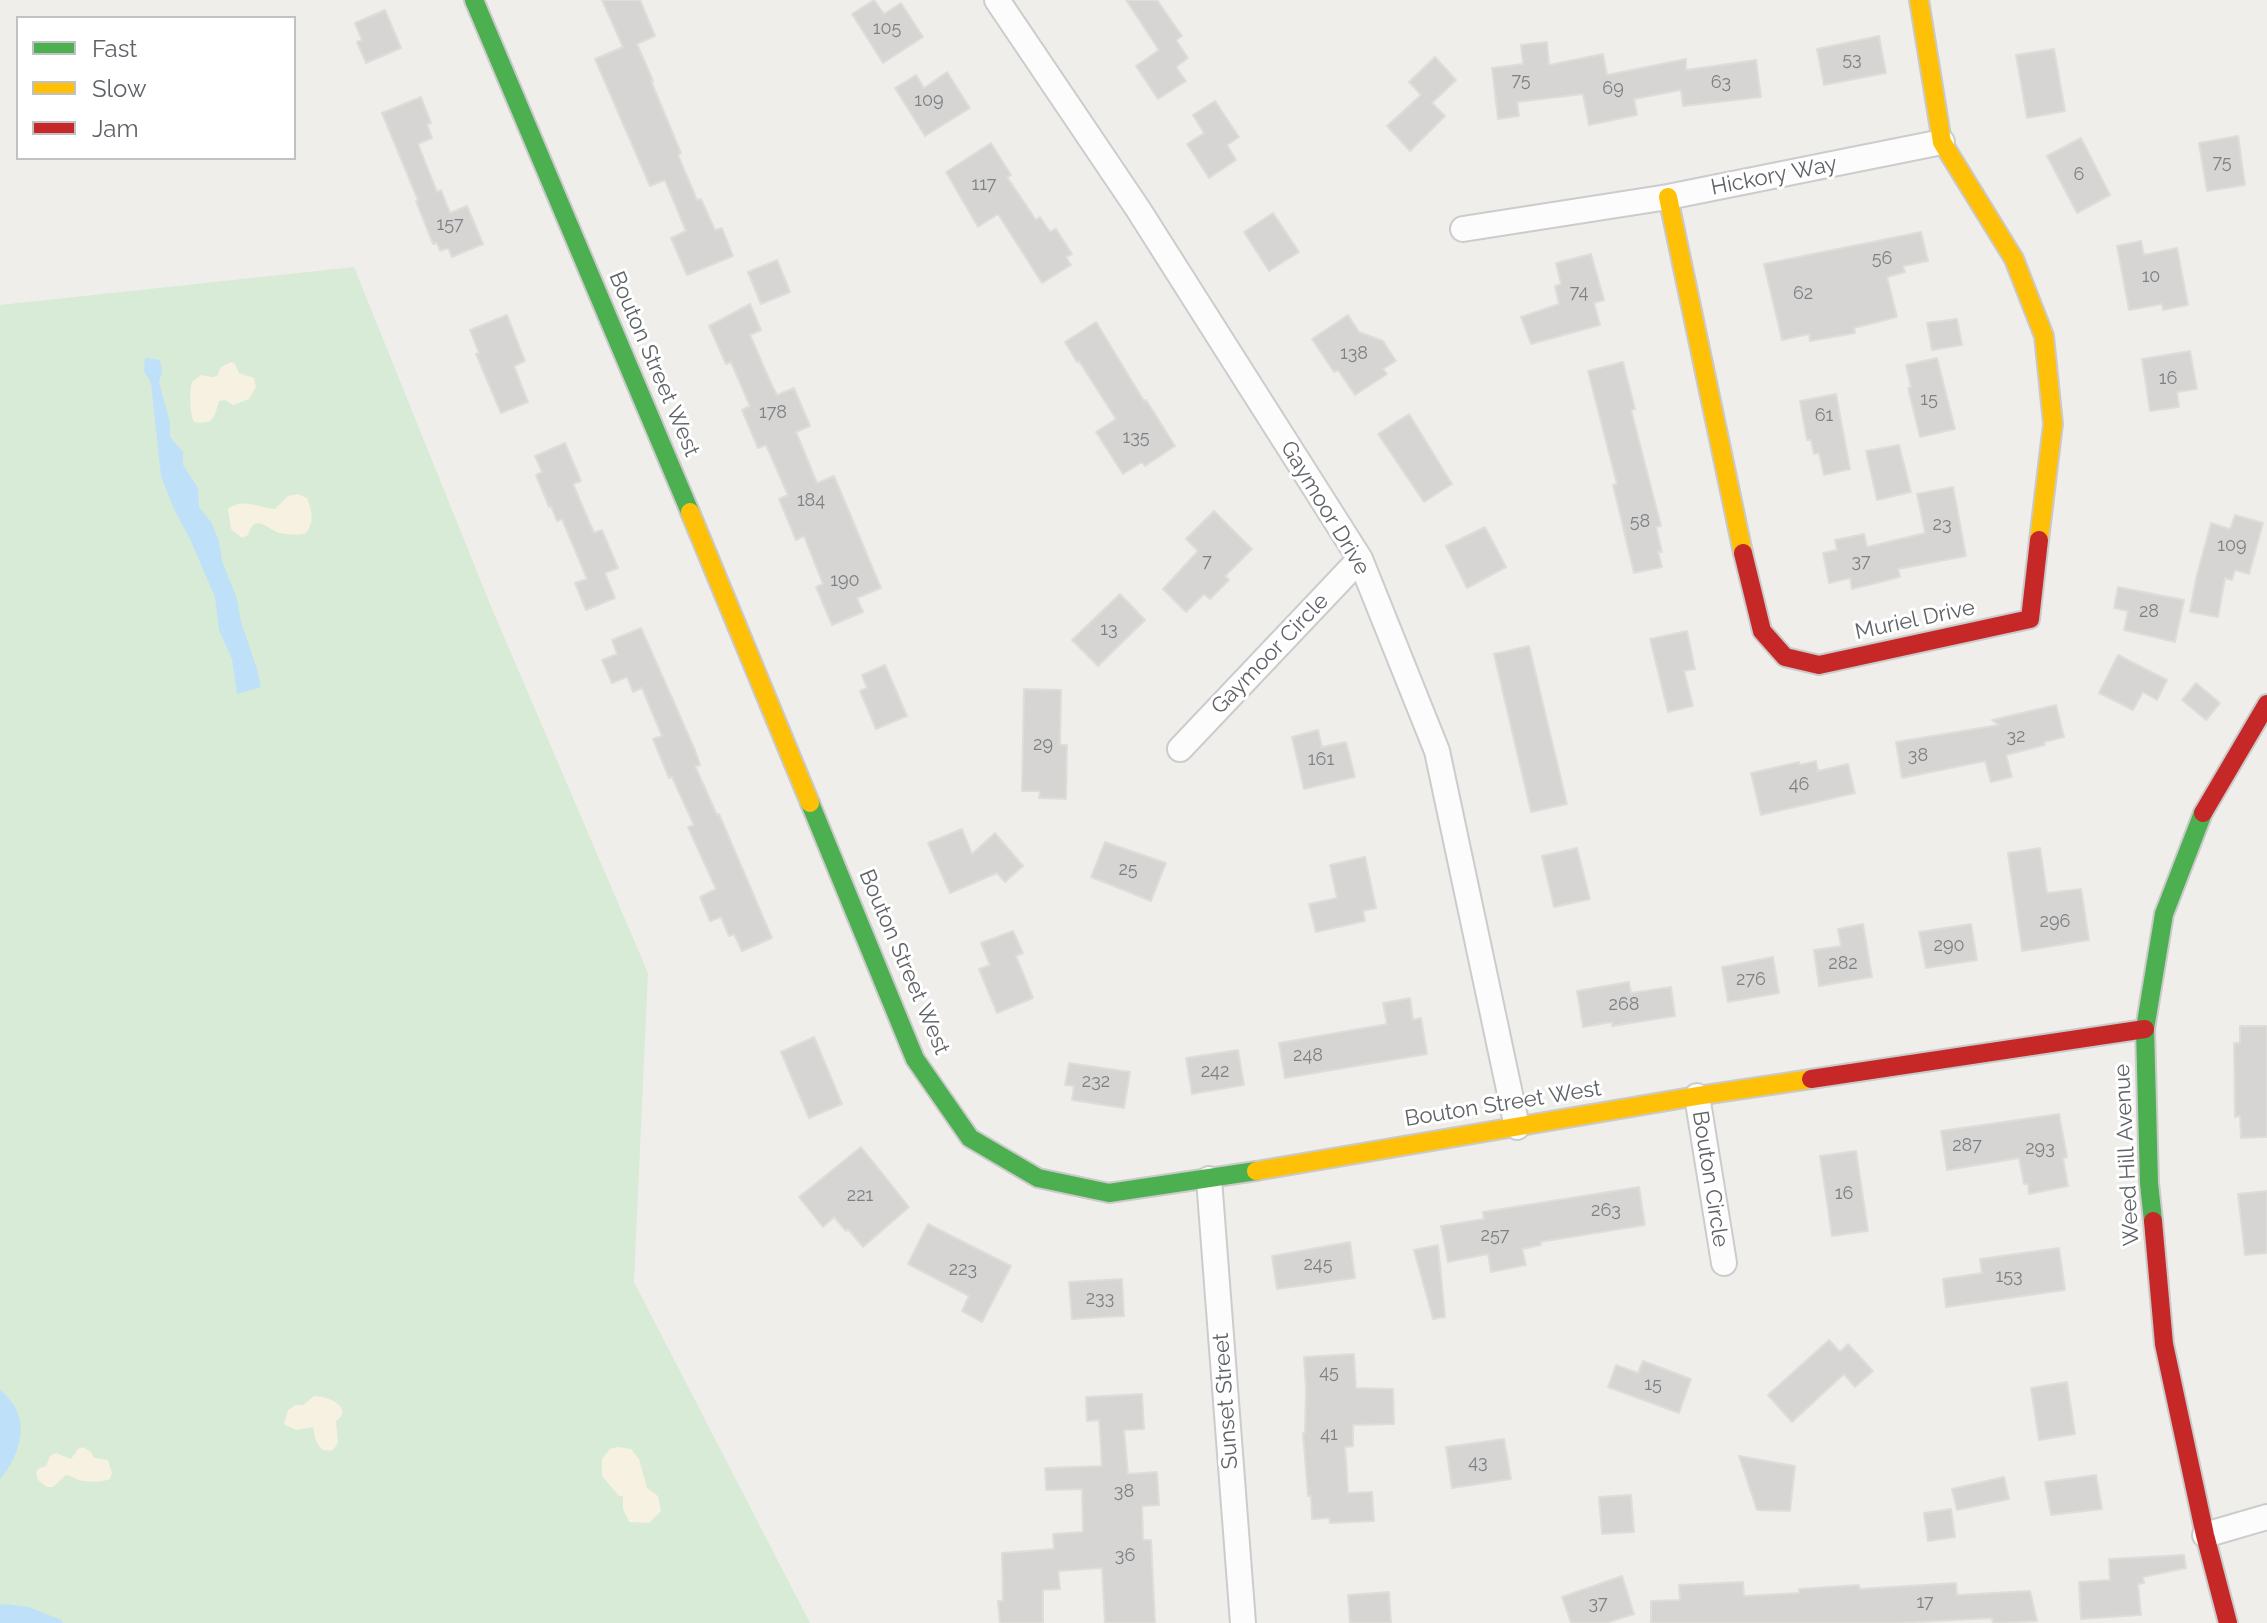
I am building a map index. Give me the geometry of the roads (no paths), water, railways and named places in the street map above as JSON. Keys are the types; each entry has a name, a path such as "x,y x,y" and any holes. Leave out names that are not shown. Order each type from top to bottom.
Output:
{"street":[{"name":"Bouton Street West","path":"474,0 665,451 915,1059 970,1138 1038,1178 1109,1193 1209,1179 1697,1096 2145,1029"},
{"name":"Gaymoor Drive","path":"997,0 1138,209 1360,559 1437,751 1517,1127"},
{"path":"1919,0 1942,142"},
{"name":"Hickory Way","path":"1463,229 1668,197 1942,142"},
{"name":"Muriel Drive","path":"1668,197 1736,525 1762,631 1785,657 1819,665 2030,619 2053,424 2044,336 2014,259 1942,142"},
{"name":"Gaymoor Circle","path":"1180,749 1360,559"},
{"name":"Weed Hill Avenue","path":"2228,1623 2205,1535 2164,1344 2149,1183 2145,1029 2164,914 2203,812 2267,704"},
{"name":"Bouton Circle","path":"1697,1096 1724,1263"},
{"name":"Sunset Street","path":"1209,1179 1243,1623"},
{"path":"2205,1535 2267,1517"}],"water":[{"path":"145,358 160,360 162,372 159,382 170,423 170,437 183,452 183,465 198,488 199,507 211,522 219,541 222,561 237,599 261,687 237,694 232,659 219,630 215,597 161,476 151,383 144,371"},
{"path":"0,1389 15,1406 21,1427 15,1455 0,1479"},
{"path":"0,1605 29,1607 63,1623 0,1623"}]}
